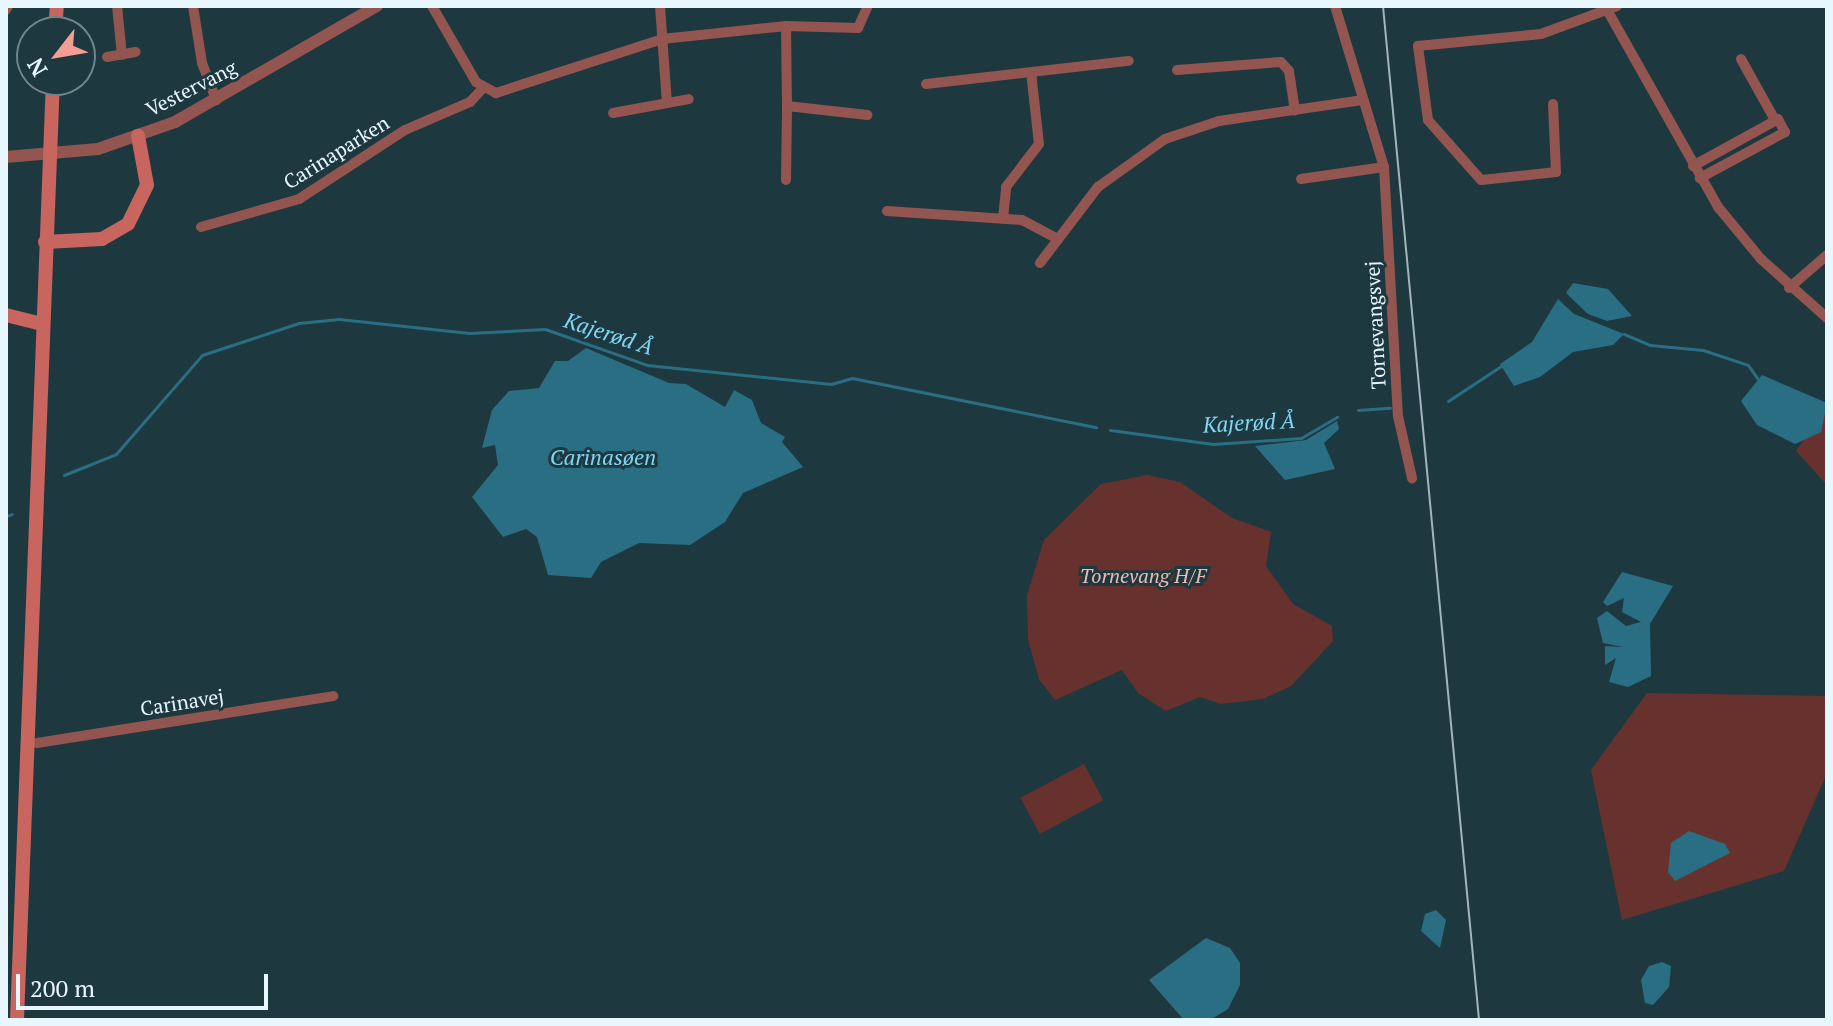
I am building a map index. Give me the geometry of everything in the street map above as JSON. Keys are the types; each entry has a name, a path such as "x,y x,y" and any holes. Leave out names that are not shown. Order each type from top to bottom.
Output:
{"main road":[{"path":"17,1020 32,744 45,242 52,96"},
{"path":"45,242 102,239 128,224 147,185 138,136"},
{"path":"6,315 43,324"}],"street":[{"path":"117,6 122,55"},
{"path":"193,6 202,63 216,100"},
{"name":"Vestervang","path":"6,157 81,151 138,136 216,100 377,6"},
{"path":"432,6 482,89"},
{"path":"660,6 667,103"},
{"name":"Carinaparken","path":"201,227 299,199 405,130 470,102 482,89 496,93 662,39 786,26 858,28 868,6"},
{"name":"Tornevangsvej","path":"1335,6 1384,167 1398,416 1412,478"},
{"path":"1553,104 1556,172 1481,180 1428,120 1418,46 1541,34 1610,8 1693,166 1737,232 1789,288 1827,318"},
{"path":"786,26 786,180"},
{"path":"107,57 136,52"},
{"path":"1700,178 1785,132 1741,59"},
{"path":"926,84 1129,61"},
{"path":"1177,70 1281,62 1289,71 1295,111"},
{"path":"1003,218 1006,187 1039,144 1031,72"},
{"path":"613,113 689,99"},
{"path":"1040,263 1098,187 1165,139 1219,121 1363,100"},
{"path":"787,106 867,115"},
{"path":"1693,166 1775,120"},
{"path":"1301,179 1384,167"},
{"path":"887,211 1032,222 1058,239"},
{"path":"1789,288 1827,255"},
{"name":"Carinavej","path":"32,744 333,696"}],"green space":[{"path":"1827,407 1827,485 1796,451"},
{"name":"Tornevang H/F","path":"1147,475 1180,482 1232,518 1271,532 1266,566 1293,604 1332,626 1333,641 1291,686 1263,699 1221,704 1200,697 1166,711 1138,693 1122,670 1055,700 1039,679 1028,640 1027,595 1044,540 1101,484"},
{"path":"1647,693 1827,696 1827,773 1784,871 1622,920 1591,770"},
{"path":"1084,764 1103,800 1040,834 1020,798"}],"water":[{"path":"1573,283 1608,289 1632,316 1607,321 1588,314 1566,293"},
{"path":"1558,299 1574,314 1624,334 1613,345 1573,352 1540,377 1514,386 1500,364 1532,342"},
{"name":"Carinasøen","path":"586,348 669,383 686,384 725,407 734,390 752,400 761,423 785,437 782,442 803,467 743,493 725,522 690,545 639,543 601,562 591,578 548,575 537,537 526,529 503,537 472,497 498,465 495,445 482,448 492,410 509,391 539,388 555,361 568,361"},
{"path":"1762,375 1827,403 1821,432 1795,444 1757,425 1741,401"},
{"path":"1337,421 1339,429 1324,443 1335,469 1285,480 1255,446 1306,440"},
{"path":"1622,572 1673,586 1650,624 1651,676 1628,687 1609,682 1616,658 1605,665 1605,646 1623,647 1603,643 1597,618 1607,611 1626,626 1641,622 1622,612 1624,598 1607,606 1603,602"},
{"path":"1689,831 1725,844 1730,853 1675,881 1668,872 1671,843"},
{"path":"1436,910 1446,920 1440,948 1421,931 1425,914"},
{"path":"1206,938 1230,948 1240,963 1240,985 1228,1009 1210,1020 1184,1020 1149,980"},
{"path":"1662,962 1671,966 1669,987 1653,1005 1645,1003 1641,980 1649,966"}],"waterway":[{"name":"Kajerød Å","path":"64,475 116,454 202,355 299,323 339,319 469,333 545,329 647,365 831,384 852,378 1096,427"},
{"path":"1624,334 1650,345 1703,350 1748,365 1757,378"},
{"name":"Kajerød Å","path":"1448,401 1501,366"},
{"name":"Kajerød Å","path":"1358,410 1390,408"},
{"name":"Kajerød Å","path":"1110,430 1213,444 1301,438 1337,417"},
{"name":"Kajerød Å","path":"6,516 12,514"}],"tram line":[{"path":"1383,6 1479,1020"}]}
